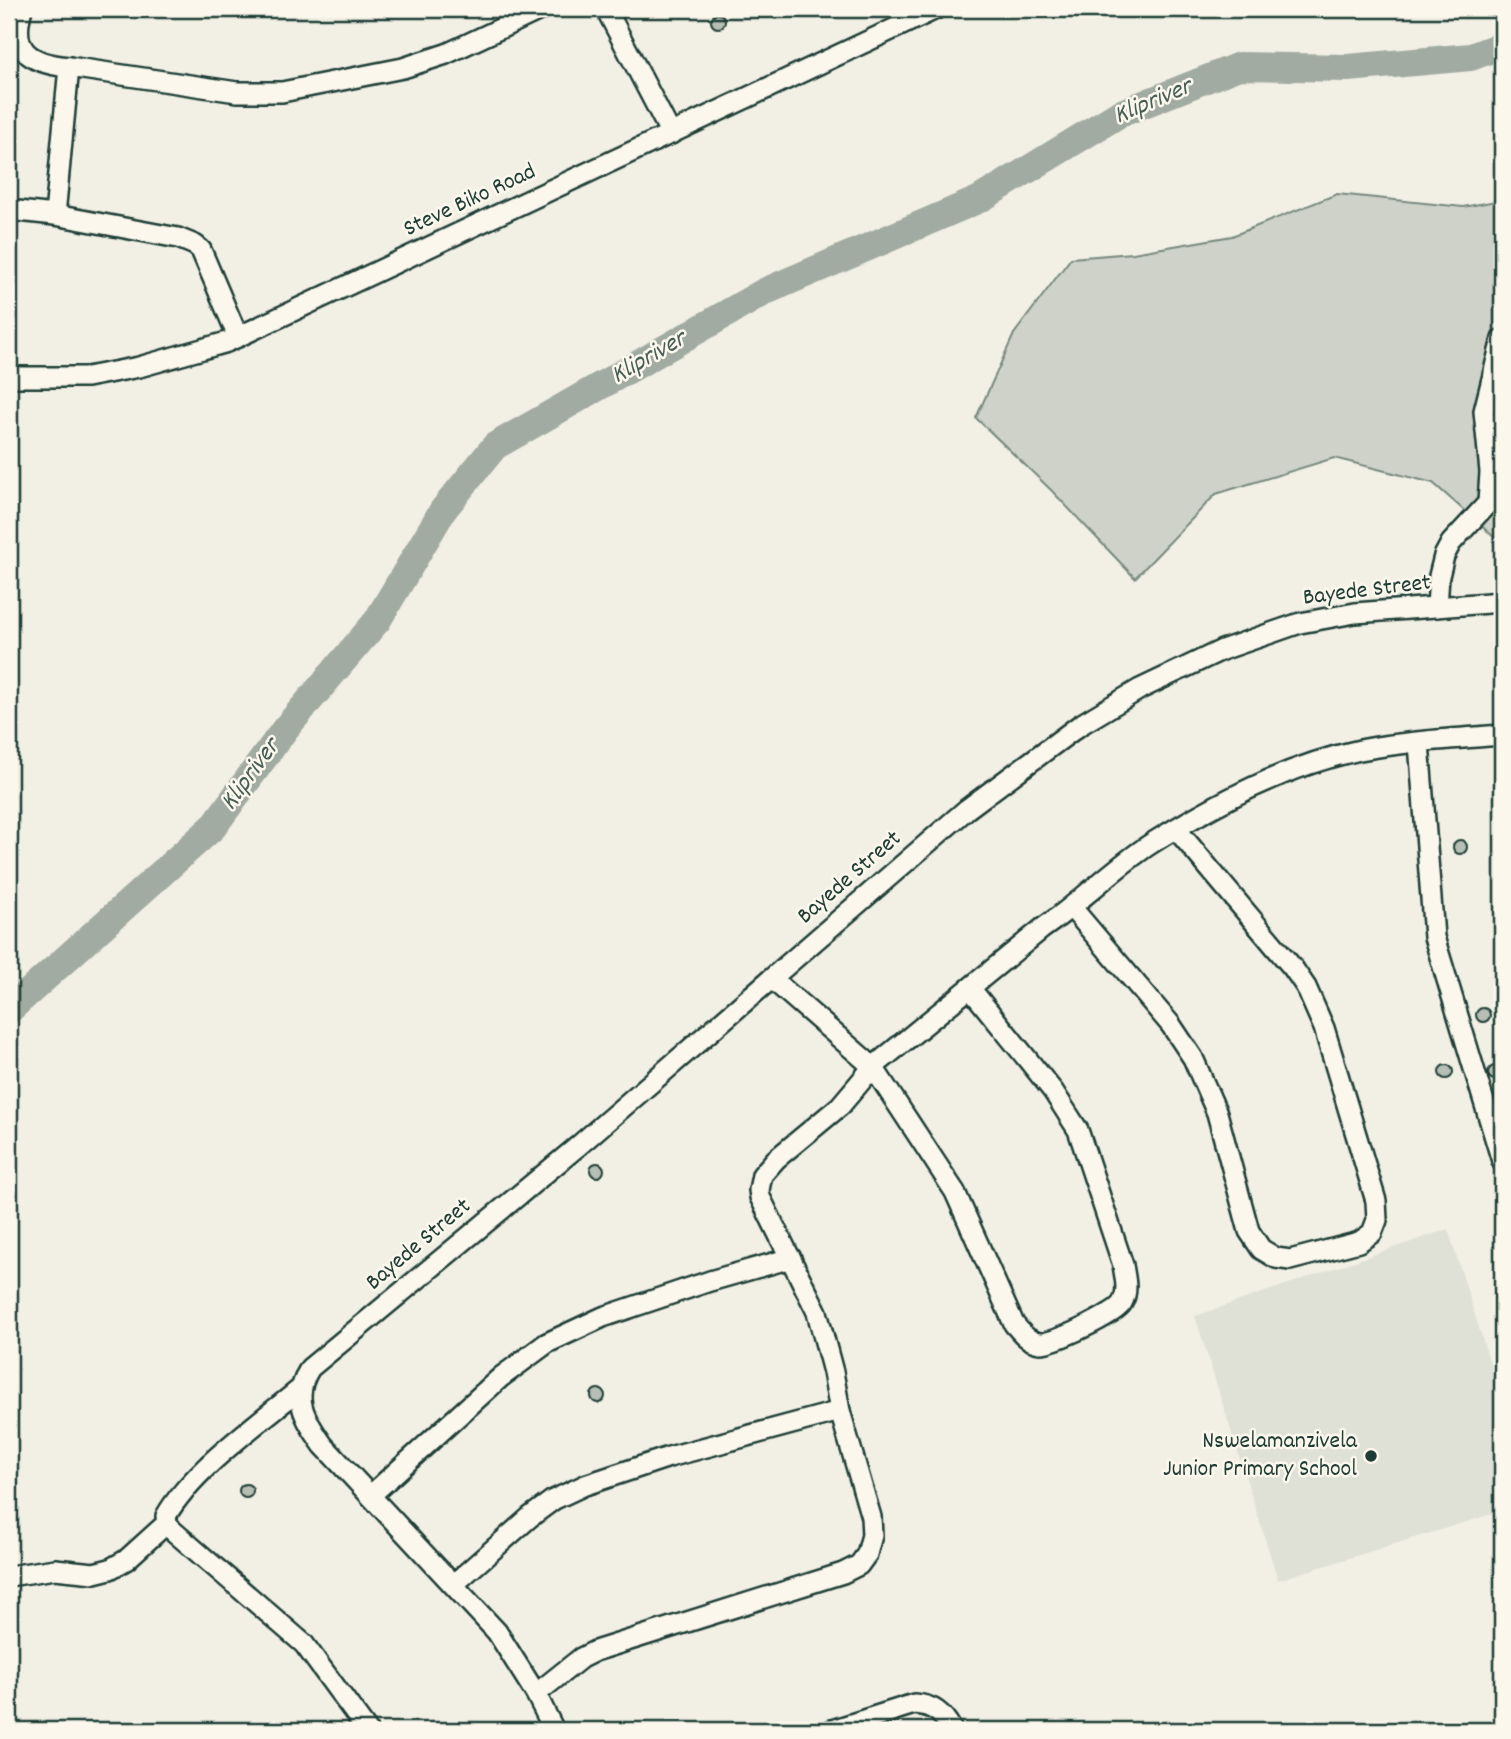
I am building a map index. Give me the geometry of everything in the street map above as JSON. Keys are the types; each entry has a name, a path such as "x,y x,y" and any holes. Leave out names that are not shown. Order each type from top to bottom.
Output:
{"street":[{"path":"22,9 17,24 18,39 24,51 33,59 52,65 237,92 282,92 403,68 446,54 542,9"},
{"path":"606,9 671,134"},
{"name":"Steve Biko Road","path":"9,377 87,377 194,353 238,337 936,9"},
{"path":"55,215 69,67"},
{"path":"9,210 55,215 195,245 204,257 238,337"},
{"path":"1437,607 1439,576 1444,556 1451,542 1488,503 1490,472 1484,411 1502,339"},
{"name":"Bayede Street","path":"301,1388 306,1374 316,1362 577,1147 967,809 1080,724 1116,702 1222,650 1280,629 1355,613 1502,602"},
{"path":"536,1694 581,1658 595,1651 844,1573 859,1564 869,1547 873,1524 840,1411 817,1312 760,1197 762,1175 776,1159 840,1106 873,1067 1151,844 1257,785 1305,765 1363,750 1502,734"},
{"path":"1419,743 1434,937 1502,1161"},
{"path":"1072,908 1171,1025 1193,1058 1217,1114 1249,1231 1261,1249 1276,1258 1290,1260 1359,1242 1372,1233 1377,1220 1376,1201 1316,1007 1293,968 1177,830"},
{"path":"767,984 873,1067 955,1192 1014,1324 1025,1337 1039,1343 1052,1340 1111,1313 1122,1304 1127,1289 1123,1265 1082,1139 1053,1091 970,988"},
{"path":"371,1495 501,1377 547,1343 603,1317 710,1281 791,1258"},
{"path":"301,1388 301,1405 309,1425 323,1445 497,1632 536,1694 554,1730"},
{"path":"301,1388 221,1454 177,1500 166,1516 167,1522 172,1530 304,1644 367,1730"},
{"path":"454,1584 530,1517 553,1500 585,1485 669,1457 840,1411"},
{"path":"9,1576 55,1569 94,1573 110,1569 126,1560 167,1522"},
{"path":"832,1730 914,1704 937,1710 951,1730"}],"shaded area":[{"path":"1337,194 1463,207 1502,200 1502,536 1494,537 1433,483 1334,458 1216,494 1135,578 1051,490 976,418 1014,334 1071,258 1133,253 1232,236"},
{"name":"Nswelamanzivela Junior Primary School","path":"1448,1229 1502,1401 1502,1511 1278,1580 1195,1316"}],"building":[{"path":"718,14 723,16 723,26 718,28 713,26 711,21 713,16"},
{"path":"1460,840 1465,842 1465,852 1460,854 1455,852 1453,847 1455,842"},
{"path":"1483,1008 1488,1010 1488,1020 1483,1022 1478,1020 1476,1015 1478,1010"},
{"path":"1446,1065 1451,1067 1451,1077 1446,1079 1441,1077 1439,1072 1441,1067"},
{"path":"1495,1066 1500,1068 1500,1078 1495,1080 1490,1078 1488,1073 1490,1068"},
{"path":"597,1163 602,1165 602,1175 597,1177 592,1175 590,1170 592,1165"},
{"path":"598,1389 603,1391 603,1401 598,1403 593,1401 591,1396 593,1391"},
{"path":"246,1484 251,1486 251,1496 246,1498 241,1496 239,1491 241,1486"}],"waterway":[{"name":"Klipriver","path":"9,1010 213,827 285,729 377,621 443,510 495,446 766,291 980,199 1119,114 1239,66 1348,68 1471,57 1502,45"}],"place":[{"name":"Nswelamanzivela Junior Primary School","path":"1371,1456"}]}
